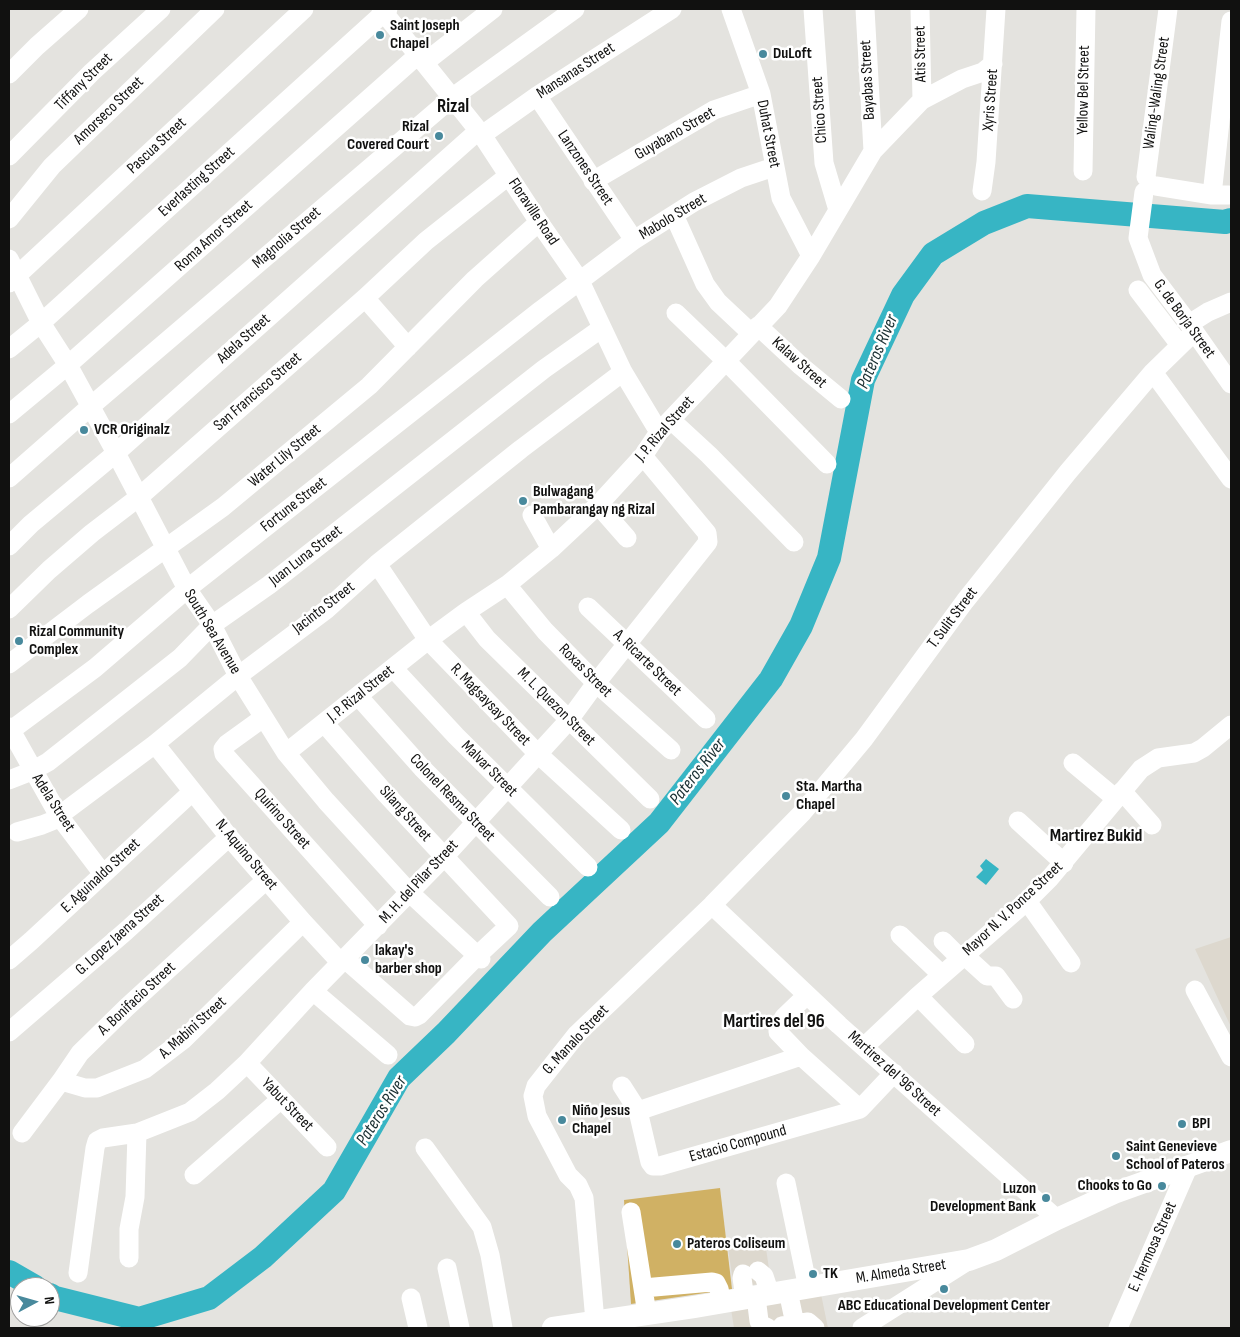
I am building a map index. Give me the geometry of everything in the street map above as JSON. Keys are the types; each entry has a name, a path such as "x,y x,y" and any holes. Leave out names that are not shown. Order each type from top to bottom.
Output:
{"main road":[{"name":"M. Almeda Street","path":"553,1328 773,1294 970,1260 996,1250 1114,1193 1231,1151"}],"street":[{"path":"9,74 79,9"},
{"name":"Tiffany Street","path":"9,156 92,72 161,9"},
{"name":"Amorseco Street","path":"9,219 52,166 216,9"},
{"name":"Pascua Street","path":"13,279 304,9"},
{"name":"Roma Amor Street","path":"9,414 421,59 493,9"},
{"name":"Magnolia Street","path":"9,478 452,97 575,9"},
{"name":"Mansanas Street","path":"480,133 672,9"},
{"name":"Duhat Street","path":"731,9 761,94 781,198 811,256"},
{"name":"Chico Street","path":"813,9 824,163 838,210"},
{"name":"Bayabas Street","path":"865,9 873,150"},
{"name":"Atis Street","path":"920,9 922,100"},
{"name":"Xyris Street","path":"982,191 986,162 996,9"},
{"name":"Yellow Bel Street","path":"1083,171 1086,9"},
{"name":"Waling-Waling Street","path":"1148,185 1168,9"},
{"name":"Floraville Road","path":"384,10 480,133 580,281 623,372 665,426 710,454 794,542"},
{"name":"Everlasting Street","path":"9,349 41,323 384,10"},
{"path":"1148,185 1221,195 1231,22"},
{"name":"J. P. Rizal Street","path":"286,753 428,640 507,585 551,549 598,505 643,456 665,426 778,306 811,256 873,150 922,100 983,72 993,64"},
{"name":"Guyabano Street","path":"593,180 714,110 761,94"},
{"name":"Lanzones Street","path":"537,96 634,240"},
{"name":"Adela Street","path":"9,546 31,524 116,453 480,133"},
{"name":"Mabolo Street","path":"580,281 634,240 694,202 741,178 774,167"},
{"name":"San Francisco Street","path":"9,608 50,570 139,497 426,241 508,176"},
{"name":"G. de Borja Street","path":"1148,185 1138,238 1152,275 1231,384"},
{"name":"Kalaw Street","path":"674,215 705,284 718,302 841,399"},
{"name":"Water Lily Street","path":"9,664 164,548 223,507 369,386 475,279 539,222"},
{"name":"South Sea Avenue","path":"9,259 13,279 68,365 187,589 212,625 238,676 286,753 326,801 410,893 479,957"},
{"name":"Fortune Street","path":"9,729 95,668 187,589 580,281"},
{"path":"1138,290 1180,345"},
{"path":"364,298 408,347"},
{"name":"T. Sulit Street","path":"712,905 795,821 864,739 988,571 1068,472 1153,372 1180,345 1192,328 1208,312 1231,302"},
{"path":"676,313 827,464"},
{"name":"Juan Luna Street","path":"9,780 48,762 180,658 212,625 269,585 544,369 602,328"},
{"name":"Jacinto Street","path":"17,832 42,825 59,816 155,744 238,676 326,610 377,564 521,449 623,372"},
{"path":"1153,372 1231,479"},
{"name":"M. H. del Pilar Street","path":"78,1273 95,1148 98,1141 103,1138 137,1133 190,1112 217,1092 247,1063 313,991 444,857 569,720 708,542 707,533 643,456"},
{"path":"598,505 627,538"},
{"path":"532,515 551,549"},
{"name":"R. Magsaysay Street","path":"377,564 428,640 538,754 621,830"},
{"name":"Roxas Street","path":"507,585 545,631 596,683 670,750"},
{"name":"A. Ricarte Street","path":"588,607 706,719"},
{"name":"M. L. Quezon Street","path":"466,612 487,639 650,799"},
{"name":"Malvar Street","path":"393,668 508,788 588,867"},
{"name":"Colonel Resma Street","path":"358,696 422,768 550,897"},
{"name":"Quirino Street","path":"264,718 227,744 223,749 224,754 378,926"},
{"name":"Silang Street","path":"324,723 385,793 509,926 479,957"},
{"name":"Mayor N. V. Ponce Street","path":"864,1047 918,996 1027,901 1064,863 1141,769 1158,758 1194,753 1231,725"},
{"name":"Adela Street","path":"9,729 59,816 103,874"},
{"name":"N. Aquino Street","path":"155,744 229,837 303,922 343,961 410,1016 415,1017 419,1015 479,957"},
{"path":"1073,763 1119,794 1152,825"},
{"name":"E. Aguinaldo Street","path":"9,960 192,792"},
{"path":"1018,821 1064,863"},
{"name":"G. Lopez Jaena Street","path":"9,1032 126,931 229,837"},
{"name":"A. Bonifacio Street","path":"22,1133 61,1082 80,1053 127,1006 266,880"},
{"path":"1027,901 1070,963"},
{"name":"Martirez del '96 Street","path":"712,905 806,995 1057,1219"},
{"name":"G. Manalo Street","path":"595,1321 584,1198 578,1185 568,1175 537,1116 533,1096 536,1086 577,1034 712,905"},
{"name":"A. Mabini Street","path":"61,1082 85,1088 97,1088 145,1069 183,1040 303,922"},
{"path":"900,934 942,976"},
{"path":"943,940 987,976 996,976 1013,999"},
{"path":"1195,990 1231,1057"},
{"path":"313,991 388,1055"},
{"path":"806,995 784,1017 778,1026 778,1032 801,1056 860,1109 894,1073"},
{"path":"918,996 965,1044"},
{"path":"638,1111 801,1056"},
{"name":"Yabut Street","path":"247,1063 327,1147"},
{"name":"Estacio Compound","path":"622,1086 638,1111 650,1162 653,1166 660,1166 860,1109"},
{"path":"194,1175 281,1100"},
{"path":"128,1258 135,1197 137,1133"},
{"path":"425,1148 482,1227 490,1255 504,1328"},
{"name":"E. Hermosa Street","path":"1118,1328 1189,1165"},
{"path":"786,1182 773,1294 759,1321 762,1325 782,1326 808,1322 815,1328"},
{"path":"631,1212 647,1314"},
{"path":"862,1328 890,1321 970,1260"},
{"path":"447,1268 460,1328"},
{"path":"773,1294 742,1278 751,1273 764,1276 773,1294 782,1326"},
{"path":"643,1288 712,1282 716,1283 722,1302"},
{"path":"418,1328 418,1302 430,1328"}],"shaded area":[{"path":"1231,937 1231,1027 1195,949"},
{"name":"Pateros Coliseum","path":"720,1188 732,1289 631,1304 624,1200"},
{"path":"765,1242 771,1282 734,1288 728,1248"},
{"path":"821,1294 828,1328 734,1328 731,1309"}],"water":[{"path":"986,859 999,869 986,885 976,877 983,870 980,866"}],"waterway":[{"name":"Pateros River","path":"60,1299 139,1319 209,1298 263,1257 334,1191 399,1078 446,1033 542,932 659,823 771,679 801,626 829,558 863,380 903,295 933,254 984,223 1027,206 1225,222 1231,220"},
{"name":"Pateros River","path":"9,1272 18,1277"}],"place":[{"name":"Saint Joseph Chapel","path":"380,35"},
{"name":"DuLoft","path":"763,54"},
{"name":"Rizal Covered Court","path":"439,136"},
{"name":"VCR Originalz","path":"84,430"},
{"name":"Bulwagang Pambarangay ng Rizal","path":"523,501"},
{"name":"Rizal Community Complex","path":"19,641"},
{"name":"Sta. Martha Chapel","path":"786,796"},
{"name":"lakay's barber shop","path":"365,960"},
{"name":"Niño Jesus Chapel","path":"562,1120"},
{"name":"BPI","path":"1182,1124"},
{"name":"Saint Genevieve School of Pateros","path":"1116,1156"},
{"name":"Chooks to Go","path":"1162,1186"},
{"name":"Luzon Development Bank","path":"1046,1198"},
{"name":"Pateros Coliseum","path":"677,1244"},
{"name":"TK","path":"813,1274"},
{"name":"ABC Educational Development Center","path":"944,1289"}],"district":[{"name":"Rizal","path":"453,107"},
{"name":"Martirez Bukid","path":"1096,836"},
{"name":"Martires del 96","path":"774,1022"}]}
